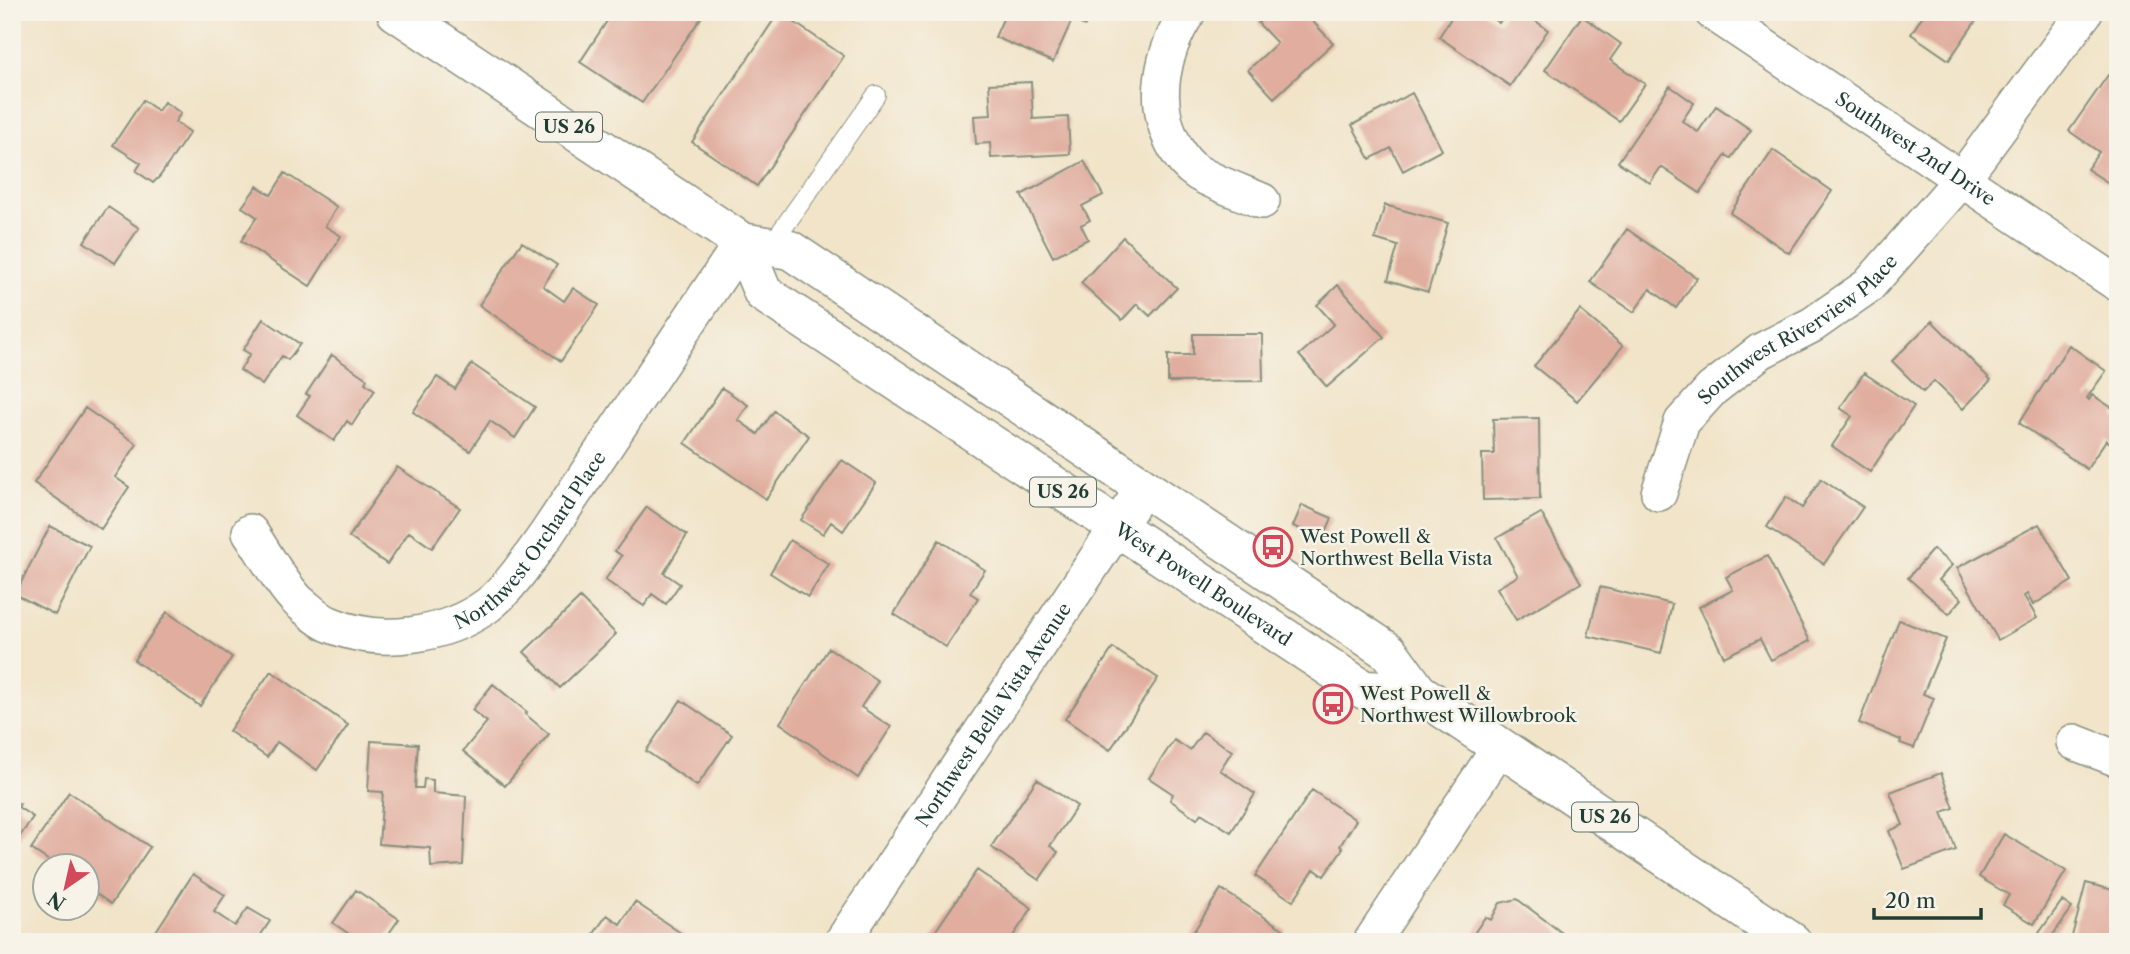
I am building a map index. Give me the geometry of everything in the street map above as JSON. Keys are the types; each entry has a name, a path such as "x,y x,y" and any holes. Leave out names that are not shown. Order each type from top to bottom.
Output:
{"main road":[{"name":"US 26","path":"396,12 756,245 790,250 1144,487 1389,652 1418,692 1777,937"},
{"name":"West Powell Boulevard","path":"756,245 763,293 1364,690 1418,692"}],"street":[{"path":"1188,12 1164,64 1161,95 1165,128 1180,157 1196,172 1262,201"},
{"name":"Southwest 2nd Drive","path":"1712,12 2118,284"},
{"name":"Southwest Riverview Place","path":"1659,493 1682,422 1712,389 1761,351 1812,325 1868,286 1962,179 2085,12"},
{"name":"Northwest Orchard Place","path":"250,532 298,600 327,624 366,634 411,636 453,624 489,604 525,564 756,245"},
{"name":"Northwest Bella Vista Avenue","path":"842,942 1144,487"},
{"path":"2074,742 2118,759"},
{"path":"1371,942 1500,747"}],"lane":[{"path":"756,245 876,95"}],"building":[{"path":"613,12 705,12 642,103 580,62"},
{"path":"779,12 844,56 757,186 692,142"},
{"path":"1006,12 1020,17 1022,12 1091,12 1085,26 1072,20 1053,62 995,37"},
{"path":"1269,12 1304,12 1333,43 1274,98 1248,70 1277,43 1258,23"},
{"path":"1449,12 1487,12 1486,14 1499,23 1506,12 1523,12 1548,30 1510,86 1439,37 1453,15"},
{"path":"1925,12 1982,12 1949,60 1911,34"},
{"path":"1582,16 1621,44 1610,60 1645,84 1619,121 1545,70"},
{"path":"2108,75 2116,80 2118,78 2118,189 2087,169 2099,152 2069,131"},
{"path":"1031,82 1033,119 1068,117 1070,154 991,158 990,143 976,144 974,116 991,115 989,84"},
{"path":"1670,86 1694,103 1682,121 1698,132 1716,106 1751,130 1731,158 1726,155 1700,193 1661,167 1650,183 1618,162"},
{"path":"1412,93 1442,150 1403,171 1391,148 1370,159 1352,125"},
{"path":"143,100 158,111 164,102 181,113 175,122 190,132 153,183 136,171 141,163 113,145"},
{"path":"1773,150 1832,191 1789,253 1730,213"},
{"path":"1084,161 1103,195 1082,206 1090,220 1081,225 1088,239 1053,257 1021,195"},
{"path":"285,173 337,207 325,226 341,236 310,286 241,241 257,217 242,207 257,186 271,195"},
{"path":"1385,205 1448,223 1428,292 1388,280 1398,246 1375,239"},
{"path":"108,207 139,228 115,263 84,242"},
{"path":"1627,229 1697,278 1676,308 1650,289 1634,312 1590,282"},
{"path":"1123,237 1177,288 1150,316 1137,304 1122,320 1081,283"},
{"path":"522,242 557,265 543,286 564,301 573,288 599,305 561,361 479,305"},
{"path":"1338,285 1384,337 1327,387 1299,355 1334,324 1317,305"},
{"path":"1580,310 1623,346 1577,401 1534,366"},
{"path":"263,319 300,344 288,360 282,356 262,385 240,370 250,354 243,350"},
{"path":"1932,321 1991,380 1963,409 1934,381 1923,392 1892,361"},
{"path":"1193,334 1262,334 1263,381 1168,382 1168,355 1193,355"},
{"path":"2069,345 2106,371 2087,398 2089,400 2092,395 2117,411 2114,416 2118,419 2118,437 2113,445 2106,440 2087,469 2019,423"},
{"path":"332,355 367,379 365,383 375,390 352,425 347,421 334,441 297,415 310,396 306,394"},
{"path":"472,364 535,407 515,438 490,421 470,451 413,412 437,377 455,389"},
{"path":"1864,373 1914,406 1870,472 1832,446 1852,416 1840,408"},
{"path":"722,388 748,405 738,420 758,434 774,411 809,436 766,499 685,443"},
{"path":"85,408 137,444 115,477 129,487 101,529 34,483"},
{"path":"1539,418 1540,499 1483,500 1482,454 1494,454 1493,419"},
{"path":"842,460 876,483 843,531 831,522 823,534 801,520"},
{"path":"397,467 460,508 432,548 409,532 387,564 349,537"},
{"path":"1821,479 1863,507 1824,564 1767,527 1786,497 1802,508"},
{"path":"1302,505 1332,518 1323,539 1293,526"},
{"path":"647,507 687,535 664,573 680,584 666,604 652,594 644,606 605,580 622,556 615,551"},
{"path":"1541,513 1581,583 1516,620 1497,588 1518,576 1497,538"},
{"path":"2039,524 2072,581 2033,605 2027,594 2024,596 2037,618 1998,640 1957,568"},
{"path":"50,526 90,546 55,615 15,594"},
{"path":"790,540 829,564 808,597 770,573"},
{"path":"939,540 985,570 970,593 978,598 946,647 894,614"},
{"path":"1933,549 1952,565 1939,580 1962,599 1949,614 1908,578"},
{"path":"1767,556 1810,641 1771,660 1760,639 1724,657 1699,607 1733,590 1726,577"},
{"path":"1600,587 1672,604 1661,653 1588,636"},
{"path":"580,598 616,634 560,688 524,652"},
{"path":"167,612 232,657 200,706 134,660"},
{"path":"1899,620 1946,639 1923,694 1934,698 1914,748 1859,723"},
{"path":"829,648 878,681 861,707 891,727 858,778 780,723"},
{"path":"1113,648 1158,678 1110,750 1065,719"},
{"path":"271,671 348,725 317,770 277,742 267,757 229,731"},
{"path":"493,684 549,734 505,786 463,751 487,722 472,710"},
{"path":"681,700 732,735 697,786 646,751"},
{"path":"1203,732 1232,751 1220,770 1255,794 1231,832 1201,813 1197,819 1170,800 1173,794 1149,778 1174,740 1190,750"},
{"path":"371,741 418,744 415,788 423,788 424,779 433,780 433,793 466,796 463,865 431,867 430,848 379,844 383,792 368,791"},
{"path":"1941,773 1954,808 1942,812 1956,850 1904,869 1889,831 1903,825 1890,792"},
{"path":"1037,779 1077,806 1050,846 1058,852 1039,880 991,847"},
{"path":"1312,790 1356,820 1340,846 1343,848 1324,876 1314,869 1293,901 1255,876"},
{"path":"69,792 150,847 111,904 102,898 102,852 36,852 31,849"},
{"path":"12,799 20,804 18,807 33,817 12,848"},
{"path":"2004,834 2066,871 2034,924 2003,905 2009,895 1979,877"},
{"path":"977,870 1032,908 1009,942 928,942"},
{"path":"193,874 225,895 214,912 235,926 248,908 270,921 256,942 155,942 151,939"},
{"path":"2086,883 2117,891 2113,904 2118,906 2118,942 2071,940"},
{"path":"1221,889 1286,931 1278,942 1187,942"},
{"path":"356,890 399,919 383,942 361,942 333,923"},
{"path":"1517,899 1562,933 1555,942 1459,942 1462,936 1469,941 1485,917 1491,920 1500,903"},
{"path":"2062,901 2072,908 2049,940 2039,933"},
{"path":"635,902 694,942 588,942 607,915 620,924"}],"place":[{"name":"West Powell & Northwest Bella Vista","path":"1273,547"},
{"name":"West Powell & Northwest Willowbrook","path":"1333,704"}]}
